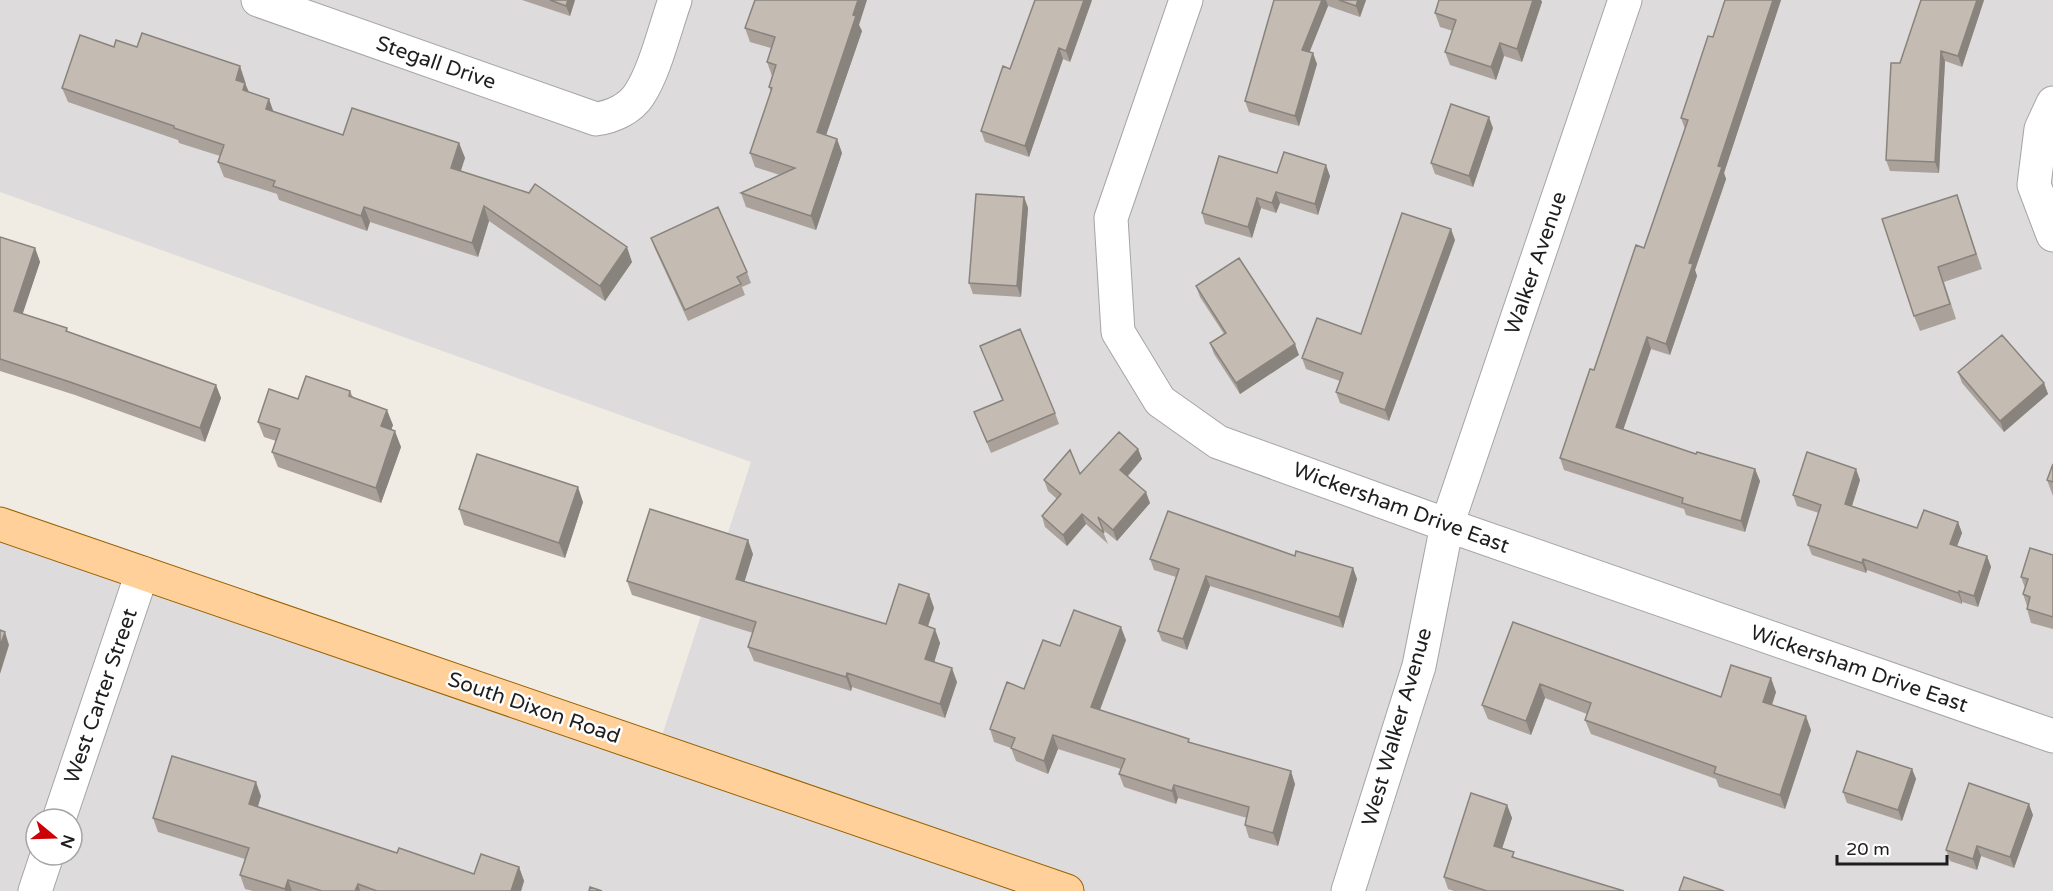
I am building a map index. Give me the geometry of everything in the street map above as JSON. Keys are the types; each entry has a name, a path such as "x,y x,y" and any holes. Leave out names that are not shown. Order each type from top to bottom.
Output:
{"main road":[{"name":"South Dixon Road","path":"0,524 1067,891"}],"street":[{"name":"Stegall Drive","path":"258,0 596,119 615,115 638,97 675,0"},
{"name":"Wickersham Drive East","path":"1186,0 1111,218 1118,333 1160,401 1218,442 1447,525 2053,736"},
{"name":"Walker Avenue","path":"1447,525 1625,0"},
{"path":"2053,103 2041,129 2034,185 2053,235"},
{"name":"West Walker Avenue","path":"1348,891 1419,666 1447,525"},
{"name":"West Carter Street","path":"63,807 142,573"},
{"path":"35,891 43,867"}],"shaded area":[{"path":"0,0 2053,0 2053,891 0,891 0,524 657,751 751,462 0,192"}],"building":[{"path":"550,0 568,0 566,6"},
{"path":"755,0 858,0 853,15 856,16 817,132 837,139 811,216 741,193 795,168 750,153 772,88 769,87 776,65 767,62 775,37 745,28"},
{"path":"1035,0 1084,0 1066,51 1059,48 1025,146 981,131 1003,66 1010,69"},
{"path":"1274,0 1322,0 1302,50 1313,53 1295,116 1245,101"},
{"path":"1339,0 1358,0 1356,6"},
{"path":"1439,0 1533,0 1517,49 1500,43 1491,67 1445,52 1456,20 1435,13"},
{"path":"1725,0 1773,0 1718,166 1722,167 1689,263 1693,264 1666,344 1647,337 1616,427 1696,454 1697,452 1755,469 1741,521 1682,503 1683,498 1560,458 1590,369 1594,370 1636,245 1644,248 1688,120 1681,118 1708,36 1713,37"},
{"path":"1921,0 1977,0 1958,56 1941,51 1935,162 1886,160 1891,63 1900,63"},
{"path":"142,33 240,66 236,80 245,83 243,90 269,99 266,109 343,135 352,108 459,143 451,168 529,193 535,184 627,247 600,286 484,206 472,243 364,207 361,216 273,186 275,181 218,162 224,145 62,88 80,35 114,47 116,40 137,47"},
{"path":"1451,104 1489,117 1469,176 1431,163"},
{"path":"1284,152 1326,165 1315,204 1276,192 1272,203 1257,198 1248,227 1202,213 1219,156 1277,173"},
{"path":"976,194 1024,197 1017,286 969,283"},
{"path":"1957,195 1976,254 1938,267 1950,304 1914,316 1882,219"},
{"path":"718,207 747,272 737,277 741,284 685,310 651,238"},
{"path":"1402,213 1451,229 1385,410 1336,392 1343,373 1302,358 1317,318 1361,334"},
{"path":"0,237 35,248 14,311 67,328 66,331 216,385 200,428 0,359"},
{"path":"1239,258 1295,344 1236,383 1210,343 1226,333 1196,286"},
{"path":"1020,329 1055,413 987,442 974,412 1003,400 980,346"},
{"path":"2002,335 2044,383 2000,421 1958,372"},
{"path":"306,376 350,391 349,396 387,410 381,426 395,431 376,488 272,452 280,429 258,422 269,389 298,399"},
{"path":"1119,432 1138,449 1120,470 1146,492 1113,530 1098,517 1104,533 1082,514 1063,535 1042,516 1061,494 1044,480 1070,450 1080,474"},
{"path":"1807,452 1856,469 1845,504 1917,528 1924,510 1958,522 1950,544 1987,556 1974,596 1959,591 1958,593 1863,559 1862,563 1808,545 1821,505 1793,495"},
{"path":"477,454 578,487 559,543 459,509"},
{"path":"2053,464 2053,482 2047,480"},
{"path":"650,509 748,540 736,579 886,624 899,584 929,594 919,623 935,629 925,659 952,668 940,704 847,673 846,677 748,647 756,622 627,581"},
{"path":"1168,511 1295,556 1296,551 1353,568 1339,617 1206,576 1183,639 1158,631 1179,569 1150,559"},
{"path":"2030,548 2053,555 2053,617 2027,609 2030,597 2023,594 2028,579 2021,577"},
{"path":"1074,610 1121,627 1091,707 1189,739 1188,742 1291,771 1273,833 1245,825 1249,807 1174,785 1172,791 1119,774 1125,759 1053,735 1044,761 1011,748 1015,738 990,729 1007,682 1024,689 1043,640 1060,646"},
{"path":"1513,622 1721,697 1731,665 1771,678 1763,702 1806,716 1780,795 1714,773 1716,767 1585,720 1591,703 1540,684 1526,721 1482,705"},
{"path":"0,630 5,632 0,646"},
{"path":"1857,751 1912,769 1898,810 1843,792"},
{"path":"172,756 256,782 249,804 397,853 399,848 474,874 481,854 519,867 511,891 377,891 358,884 355,891 322,891 288,880 285,889 240,875 249,848 153,818"},
{"path":"1969,783 2029,804 2010,857 1977,846 1973,859 1946,850"},
{"path":"1471,793 1507,805 1494,846 1514,852 1512,857 1624,891 1487,891 1444,877"},
{"path":"1684,877 1724,891 1679,891"},
{"path":"590,887 602,891 589,891"}]}
